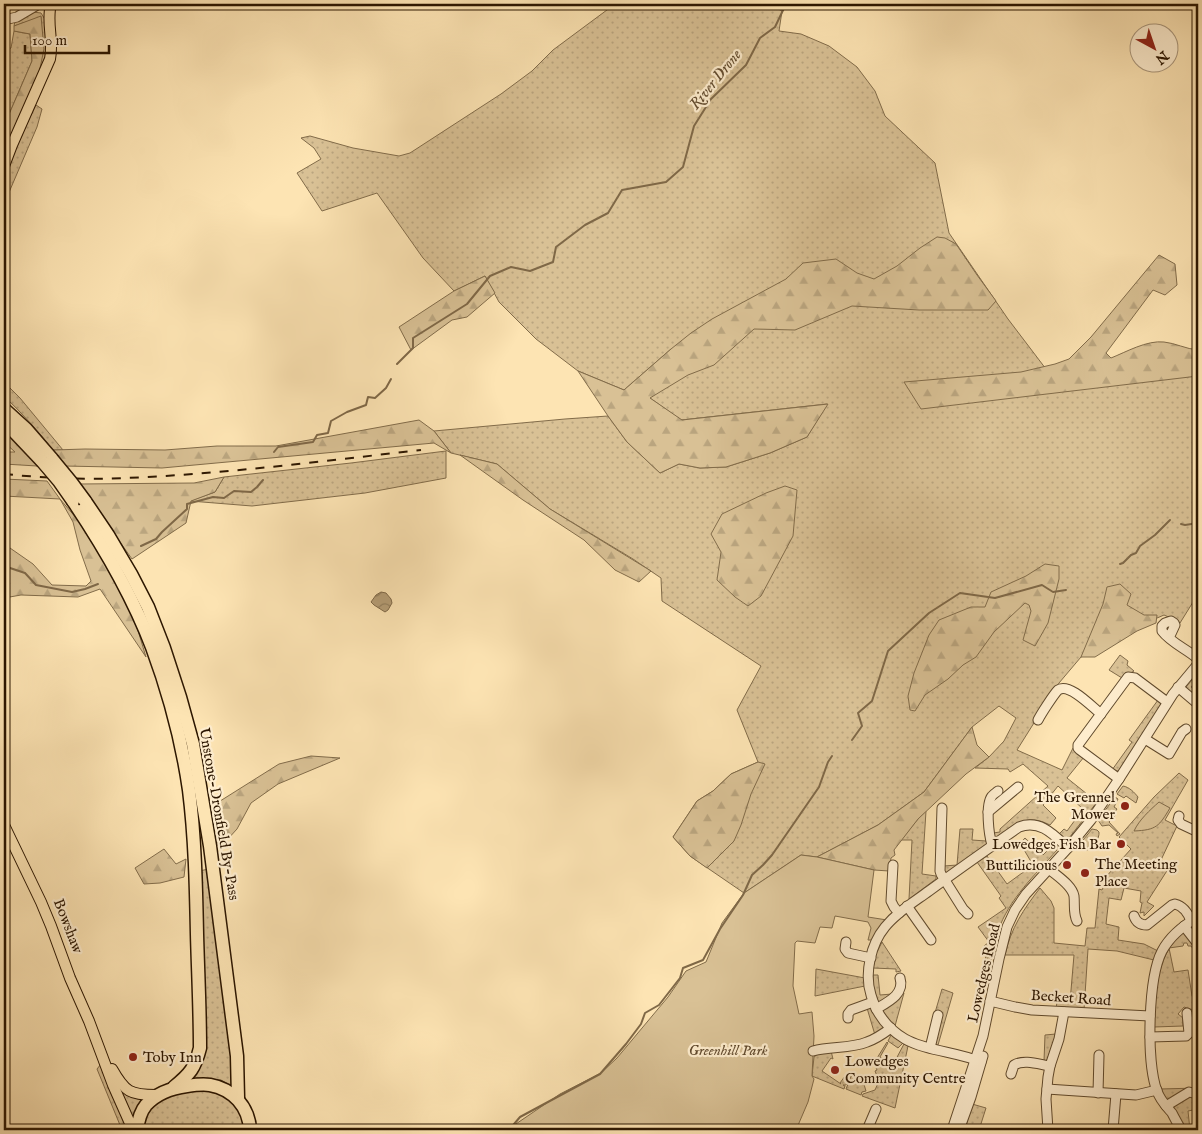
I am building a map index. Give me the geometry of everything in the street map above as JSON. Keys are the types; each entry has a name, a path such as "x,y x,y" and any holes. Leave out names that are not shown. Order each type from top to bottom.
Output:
{"highway":[{"name":"Unstone-Dronfield By-Pass","path":"4,409 26,429 47,460"},
{"name":"Unstone-Dronfield By-Pass","path":"4,421 71,482 98,539 135,606 152,646 177,728 188,790 194,851 200,1048 194,1067 174,1087"},
{"name":"Unstone-Dronfield By-Pass","path":"79,501 108,535 148,607 164,648 193,744 210,846 238,1056 238,1098"},
{"path":"137,1130 138,1120 145,1107 156,1095 174,1087 208,1085 221,1087 238,1098 248,1116 250,1130"}],"main road":[{"path":"4,166 50,59 50,7"},
{"name":"Bowshaw","path":"4,825 48,918 70,978 133,1130"},
{"name":"Bowshaw","path":"96,1042 122,1086 130,1092 141,1095 156,1095"}],"street":[{"path":"4,20 17,17 38,4 50,7"},
{"path":"1169,638 1191,652 1198,659"},
{"name":"Lowedges Road","path":"958,1129 978,1061 1000,954 1011,916 1019,903 1091,820 1178,687 1198,664"},
{"path":"1119,779 1097,764 1078,748 1078,745 1128,678 1135,678 1168,702"},
{"path":"1178,687 1198,704"},
{"path":"1038,720 1058,690 1065,688 1074,692 1101,714"},
{"path":"1145,739 1168,756 1182,732 1186,729"},
{"path":"988,812 1018,788"},
{"path":"992,845 989,833 988,812 990,799 998,791"},
{"path":"942,808 941,874 968,914"},
{"path":"1179,816 1180,824 1198,832"},
{"path":"978,1061 905,1040 883,1020 874,1005 869,991 868,980 874,948 884,928 907,906 1020,827 1026,824 1034,824 1045,828 1068,848"},
{"path":"893,865 891,901 899,913"},
{"path":"1049,869 1073,892 1077,921"},
{"path":"1134,916 1139,924 1147,925 1172,905 1175,904 1182,907 1191,921 1198,944"},
{"path":"907,906 931,940"},
{"path":"1181,1130 1156,1090 1152,1068 1150,1016 1152,986 1159,959 1169,941 1191,921"},
{"path":"846,942 845,949 848,953 871,958"},
{"path":"848,1018 851,1010 894,998 900,990 900,978"},
{"name":"Becket Road","path":"990,1001 1015,1007 1064,1012 1150,1016"},
{"path":"1048,1130 1046,1089 1064,1012"},
{"path":"1150,1037 1188,1035 1188,1016 1186,1012"},
{"path":"930,1048 938,1014"},
{"path":"813,1051 867,1043 891,1028"},
{"path":"1098,1093 1099,1055"},
{"path":"1012,1074 1014,1065 1020,1062 1050,1066"},
{"path":"1046,1089 1136,1095 1156,1090"},
{"path":"1166,1106 1189,1092 1197,1094"},
{"path":"1113,1130 1116,1094"},
{"path":"870,1129 876,1109"}],"green space":[{"path":"615,4 769,4 782,11 779,31 801,34 829,46 857,67 875,91 885,116 935,163 949,233 1008,319 1049,373 1198,364 1198,594 1180,623 1164,615 1081,657 1059,683 1017,750 1062,770 1073,748 1084,757 1067,778 1097,802 1069,838 1065,839 1059,834 1064,829 1067,831 1083,809 1058,786 1043,805 1056,818 1050,825 1041,821 1027,820 996,838 993,837 993,833 1000,832 1000,829 1048,786 1023,764 1010,772 1008,769 975,768 1004,741 1016,718 999,706 972,727 924,792 878,825 817,857 801,855 744,893 690,856 673,837 697,801 713,791 731,774 758,762 737,710 761,666 662,601 661,578 550,509 497,464 451,453 434,431 608,416 627,442 660,473 679,464 700,468 726,467 770,453 807,437 827,404 681,420 650,398 671,349 624,390 578,371 536,339 499,302 485,276 454,291 423,258 377,193 322,211 297,173 321,159 314,148 301,138 310,136 353,148 399,156 410,153 501,94 532,71 553,50"},
{"path":"33,12 41,13 46,21 47,57 39,73 41,17 14,26 15,21"},
{"path":"41,16 44,49 39,73 4,162 4,126 32,61 30,34 14,31 14,26"},
{"path":"14,31 30,34 32,61 4,126 4,51 11,48"},
{"path":"36,105 42,109 37,127 4,204 4,176 14,149"},
{"path":"937,237 945,238 956,244 996,301 988,310 919,310 852,306 795,330 754,329 714,365 688,375 650,398 682,420 828,404 807,437 770,453 726,467 700,468 679,464 660,473 627,442 578,371 624,390 691,333 712,319 786,279 803,263 836,259 857,273 874,279 897,266"},
{"path":"1159,255 1175,264 1177,285 1165,295 1153,290 1106,353 1111,358 1137,347 1157,342 1198,350 1198,376 921,409 904,382 1021,372 1069,359 1091,337"},
{"path":"485,276 495,293 467,317 452,320 411,350 399,327 454,291"},
{"path":"4,382 20,398 63,450 53,450 30,422 4,396"},
{"path":"419,420 434,431 451,453 434,443 162,468 64,466 53,450 165,450 217,446 276,446"},
{"path":"4,428 37,466 4,464 4,452 15,452 4,442"},
{"path":"446,451 446,478 365,493 252,506 190,501 215,492 224,477"},
{"path":"460,455 497,464 550,509 651,571 639,582 615,570 584,540"},
{"path":"224,477 215,492 191,501 186,523 132,559 79,484 194,483"},
{"path":"4,479 47,481 60,499 4,496"},
{"path":"785,486 797,490 793,536 761,596 748,606 717,580 721,552 711,534 722,514"},
{"path":"60,499 97,547 116,581 136,624 146,657 100,589 78,597 21,595 4,598 4,550 10,548 33,564 52,585 86,586 91,581 73,522"},
{"path":"1045,564 1059,566 1059,579 1048,623 1035,646 1023,640 1031,611 1029,605 1025,603 994,632 976,657 925,695 915,711 910,710 908,696 914,673 929,635 939,620 971,607 985,607 991,592 1026,576"},
{"path":"1120,584 1131,594 1127,605 1144,615 1157,615 1156,623 1137,631 1095,657 1081,657 1103,604 1107,587"},
{"path":"1120,655 1128,661 1127,665 1134,671 1122,678 1109,670"},
{"path":"1198,673 1198,679 1191,687 1198,692 1198,701 1186,687"},
{"path":"1158,700 1161,702 1161,705 1120,771 1112,770 1132,742 1129,740"},
{"path":"972,727 977,745 989,757 966,774 918,819 894,850 895,855 891,858 889,871 874,870 817,857 878,825 924,792"},
{"path":"311,756 340,758 278,784 251,803 237,829 226,841 217,845 217,803 279,764"},
{"path":"758,762 765,764 751,794 734,841 707,868 690,856 673,837 697,801 713,791 731,774"},
{"path":"1179,773 1188,780 1165,820 1177,826 1161,860 1170,866 1147,902 1154,906 1144,916 1144,912 1140,913 1142,903 1140,902 1141,891 1124,888 1121,900 1109,898 1106,924 1119,927 1118,940 1144,944 1158,951 1154,960 1117,951 1088,949 1084,1010 1056,1009 1057,1002 1070,1002 1074,955 1005,955 1018,920 1040,888 1051,901 1054,908 1054,943 1085,946 1087,928 1095,928 1099,889 1102,890 1106,882 1104,879 1131,849 1119,837 1154,797"},
{"path":"1123,786 1127,787 1138,797 1136,803 1126,796 1124,798 1117,794"},
{"path":"1115,797 1118,799 1114,807 1117,809 1114,813 1116,815 1109,822 1120,834 1117,836 1116,834 1118,833 1109,825 1102,826 1098,820"},
{"path":"1159,802 1170,808 1160,823 1148,830 1134,831 1148,812"},
{"path":"926,811 922,874 936,876 936,879 909,899 912,840 901,840"},
{"path":"960,829 973,829 972,840 986,841 987,843 986,846 946,873 944,866 957,865"},
{"path":"1092,829 1099,832 1095,844 1088,850 1082,849 1079,845"},
{"path":"1025,838 1043,855 1055,843 1057,844 1057,850 1023,888 1009,908 996,937 988,977 981,975 987,952 984,946 989,942 978,927 1006,908 999,898 1001,896 977,862 987,856 1007,884 1033,865 1020,843"},
{"path":"164,849 176,864 186,859 184,877 160,883 144,884 135,868"},
{"name":"Greenhill Park","path":"801,855 874,870 868,917 887,920 872,940 868,940 871,928 868,922 835,916 832,928 820,927 815,943 797,941 795,943 793,986 799,1014 812,1012 814,1036 812,1076 814,1079 808,1102 796,1130 507,1130 560,1094 601,1073 617,1058 668,997 686,971 706,962 722,923 744,893"},
{"path":"209,869 235,1088 221,1080 190,1078 201,1063 199,871"},
{"path":"1198,924 1198,969 1194,950 1187,943 1184,943 1183,946 1170,948 1184,932"},
{"path":"882,942 901,971 896,972 896,969 873,968 876,954"},
{"path":"1169,949 1174,972 1188,970 1192,996 1194,999 1198,999 1198,1011 1184,1007 1178,1014 1183,1018 1183,1026 1154,1027 1157,982"},
{"path":"816,969 865,978 865,986 815,996"},
{"path":"873,975 878,975 880,995 904,993 895,1026 875,1035 867,1008 873,988"},
{"path":"942,989 953,993 938,1045 934,1044 934,1016"},
{"path":"1056,1034 1047,1060 1044,1061 1045,1035"},
{"path":"891,1035 903,1043 898,1048 888,1041"},
{"path":"887,1042 880,1057 886,1063 895,1061 904,1044 908,1046 895,1108 862,1096 875,1090 879,1081 874,1063"},
{"path":"831,1051 833,1059 831,1058 822,1071 841,1084 845,1076 849,1079 846,1085 843,1085 845,1086 844,1089 812,1076 814,1057"},
{"path":"101,1064 128,1130 122,1130 97,1069"},
{"path":"852,1074 859,1075 862,1078 866,1091 862,1092 861,1095 846,1089"},
{"path":"116,1084 129,1095 145,1100 133,1120"},
{"path":"1198,1088 1198,1109 1188,1111 1190,1130 1185,1130 1160,1089"},
{"path":"214,1089 236,1103 247,1130 142,1130 147,1112 166,1094"},
{"path":"972,1104 986,1108 979,1130 966,1126"}],"water":[{"path":"381,592 386,593 392,603 385,612 371,602"}],"waterway":[{"name":"River Drone","path":"397,364 413,348 413,338 467,304 490,276 511,267 530,271 553,262 556,247 585,225 608,213 622,190 666,182 683,167 694,126 711,99 746,65 760,38 775,27 786,4"},
{"name":"River Drone","path":"274,452 278,447 313,442 317,435 328,433 331,421 347,412 366,405 368,397 375,398 386,388 391,379"},
{"name":"River Drone","path":"141,546 156,539 187,509 187,504 213,497 224,498 234,491 251,492 263,480"},
{"path":"1120,564 1136,553 1140,546 1155,535 1170,520"},
{"path":"1181,524 1198,523"},
{"name":"River Drone","path":"4,566 25,573 36,585 72,592 98,584"},
{"path":"852,740 862,726 858,713 872,701 888,651 929,613 960,593 995,598 1042,585 1053,592 1066,590"},
{"path":"509,1130 520,1117 600,1074 641,1024 645,1013 659,1005 680,978 683,968 703,960 720,929 743,895 752,875 772,855 819,787 832,756"}],"railway":[{"path":"4,474 49,478 111,479 274,467 421,450"}],"place":[{"name":"The Grennel Mower","path":"1125,806"},
{"name":"Lowedges Fish Bar","path":"1121,844"},
{"name":"Buttilicious","path":"1067,865"},
{"name":"The Meeting Place","path":"1085,873"},
{"name":"Toby Inn","path":"133,1057"},
{"name":"Lowedges Community Centre","path":"835,1070"}]}
